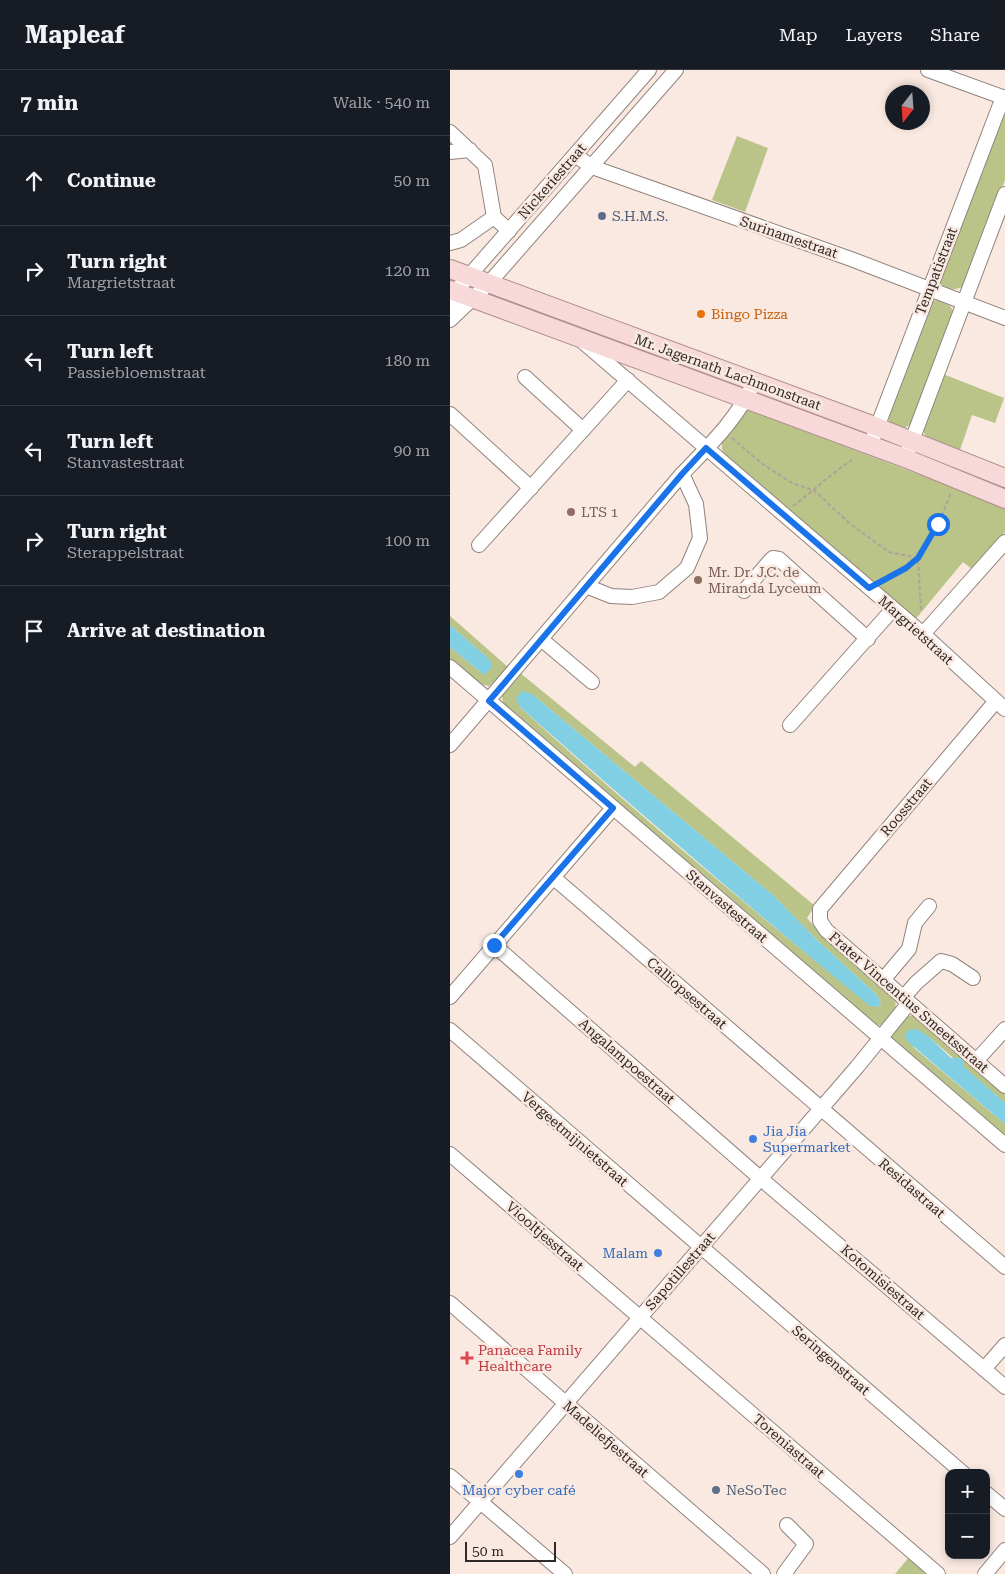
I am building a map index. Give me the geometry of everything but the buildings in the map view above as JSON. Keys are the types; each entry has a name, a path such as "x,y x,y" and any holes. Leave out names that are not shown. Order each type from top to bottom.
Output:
{"main road":[{"name":"Mr. Jagernath Lachmonstraat","path":"450,269 912,440 1005,478"},
{"name":"Mr. Jagernath Lachmonstraat","path":"452,291 577,336 746,401 905,458 1005,499"}],"street":[{"name":"Nickeriestraat","path":"452,291 470,276 649,70"},
{"name":"Nickeriestraat","path":"450,320 489,283 676,70"},
{"path":"928,70 1004,97"},
{"name":"Tempatistraat","path":"870,446 1004,97"},
{"path":"450,132 480,158 488,170 494,217 509,230"},
{"path":"450,152 470,150"},
{"name":"Surinamestraat","path":"575,155 592,167 851,258 1005,318"},
{"path":"905,458 1005,194"},
{"path":"450,242 461,240 494,217"},
{"path":"450,311 452,291"},
{"name":"Margrietstraat","path":"577,336 923,634 1000,705"},
{"path":"525,377 583,430"},
{"path":"480,545 628,380"},
{"path":"450,745 746,401 754,382"},
{"path":"450,414 531,488"},
{"path":"586,586 611,596 632,597 659,592 687,568 700,538 696,504 682,474"},
{"path":"923,634 1005,542"},
{"path":"744,591 773,558 779,559 868,639"},
{"path":"790,725 893,609"},
{"path":"541,639 592,682"},
{"name":"Stanvastestraat","path":"450,667 1005,1145"},
{"name":"Roosstraat","path":"819,915 824,905 1000,705"},
{"path":"450,997 613,808"},
{"name":"Calliopsestraat","path":"554,878 820,1109"},
{"path":"882,980 909,949 915,923 929,906"},
{"name":"Frater Vincentius Smeetsstraat","path":"819,915 826,930 1005,1086"},
{"name":"Angalampoestraat","path":"494,945 760,1178"},
{"name":"Sapotillestraat","path":"450,1537 881,1038 906,1001 916,982 941,961 952,964 973,978"},
{"path":"976,1061 1005,1029"},
{"name":"Vergeetmijnietstraat","path":"450,1030 700,1247"},
{"name":"Residastraat","path":"820,1109 1005,1267"},
{"name":"Viooltjesstraat","path":"450,1154 640,1317"},
{"name":"Kotomisiestraat","path":"760,1178 1005,1387"},
{"name":"Seringenstraat","path":"700,1247 958,1469"},
{"name":"Madeliefjestraat","path":"450,1302 565,1404 763,1574"},
{"name":"Toreniastraat","path":"640,1317 938,1574"},
{"path":"984,1369 1005,1345"},
{"path":"450,1476 566,1574"},
{"path":"990,1496 1005,1509"},
{"path":"784,1574 806,1544 787,1525"},
{"path":"985,1574 1005,1550"}],"path":[{"path":"732,438 761,463 792,483 815,491 849,523 889,552 918,558"},
{"path":"791,508 815,491 827,477 852,460"},
{"path":"869,588 906,568 918,558 938,524 956,479"},
{"path":"918,558 920,610"}],"green space":[{"path":"1005,115 1005,180 964,286 946,289 940,285 939,277 1001,117"},
{"path":"737,136 768,148 745,212 712,200"},
{"path":"489,290 744,386 742,389 488,296"},
{"path":"938,300 950,306 954,312 914,422 903,429 890,423 887,415 932,301"},
{"path":"943,374 1004,398 995,423 972,415 959,453 931,442 924,433 923,428"},
{"path":"771,396 868,429 868,434 865,436 770,401"},
{"path":"749,410 1005,507 1005,532 973,570 963,562 914,621 724,455 722,443 724,437 744,412"},
{"path":"915,450 1005,482 1005,492 914,455"},
{"path":"450,616 509,668 489,686 476,683 450,661 450,647 484,675 490,660 450,625"},
{"path":"519,672 635,767 641,761 815,906 807,918 820,933 895,998 896,1010 884,1024 874,1027 504,705 501,693","holes":["532,694 774,896 819,942 876,994 881,1003 877,1007 870,1005 781,933 606,784 520,707"]},
{"path":"914,1015 924,1021 1005,1091 1005,1103 929,1037 913,1047 1005,1124 1005,1140 889,1037 903,1017"},
{"path":"910,1556 927,1570 924,1574 895,1574"}],"water":[{"path":"450,625 490,660 492,668 484,675 450,647"},
{"path":"522,691 532,694 774,896 819,942 876,994 881,1003 877,1007 870,1006 737,896 606,783 520,707 516,698"},
{"path":"917,1029 929,1037 951,1058 960,1058 964,1061 963,1066 1005,1103 1005,1124 907,1041 905,1035 909,1030"}],"place":[{"name":"S.H.M.S.","path":"602,216"},
{"name":"Bingo Pizza","path":"701,314"},
{"name":"LTS 1","path":"571,512"},
{"name":"Mr. Dr. J.C. de Miranda Lyceum","path":"698,580"},
{"name":"Jia Jia Supermarket","path":"753,1139"},
{"name":"Malam","path":"658,1253"},
{"name":"Panacea Family Healthcare","path":"467,1358"},
{"name":"Major cyber café","path":"519,1474"},
{"name":"NeSoTec","path":"716,1490"}],"route":[{"path":"494,945 613,808 489,701 706,448 869,588 906,568 918,558 938,524"}]}
